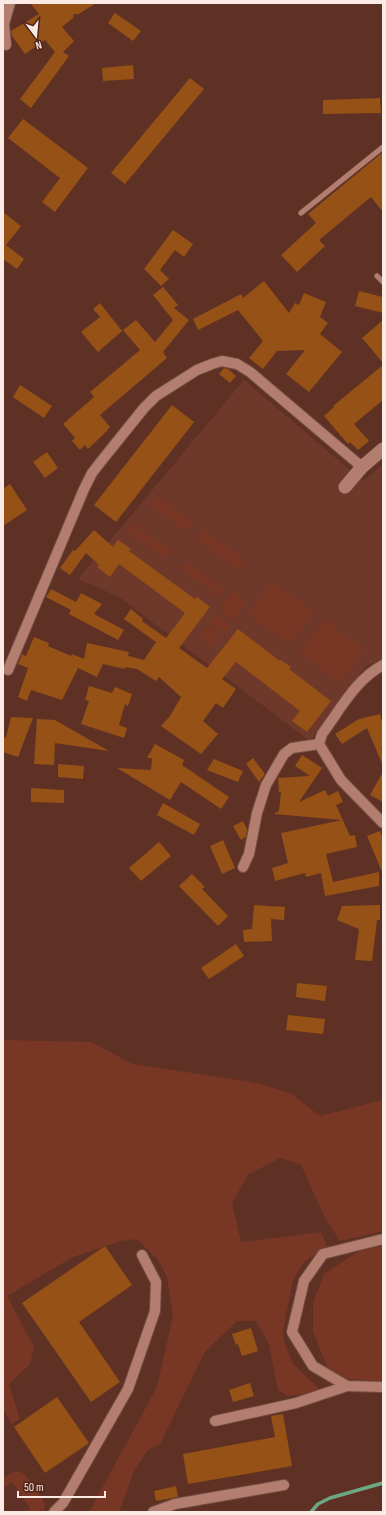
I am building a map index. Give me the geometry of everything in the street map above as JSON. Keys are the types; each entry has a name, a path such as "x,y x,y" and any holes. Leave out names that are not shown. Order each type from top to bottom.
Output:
{"main road":[{"path":"345,488 362,467 383,449"}],"street":[{"path":"6,45 4,24 10,3"},
{"path":"8,670 92,473 144,408 162,392 197,370 222,361 237,364 250,372 362,467"},
{"path":"383,665 371,671 361,680 322,734 319,744 341,780 383,823"},
{"path":"243,867 249,854 257,813 266,785 284,754 292,748 319,744"},
{"path":"347,1386 313,1366 292,1332 302,1288 304,1281 323,1254 383,1239"},
{"path":"54,1512 63,1503 128,1389 155,1311 156,1282 142,1255"},
{"path":"215,1421 296,1403 347,1386 383,1387"},
{"path":"152,1512 175,1504 284,1484"}],"lane":[{"path":"301,213 383,147"},
{"path":"377,276 383,282"}],"shaded area":[{"path":"244,380 363,481 383,464 383,657 381,660 366,666 310,741 119,597 78,579"},
{"path":"157,496 193,523 187,532 150,505"},
{"path":"132,523 172,551 166,559 127,530"},
{"path":"202,529 245,561 239,570 196,538"},
{"path":"185,561 224,590 219,597 179,568"},
{"path":"272,580 314,611 289,645 247,614"},
{"path":"233,591 247,602 233,621 219,610"},
{"path":"216,615 230,625 224,633 210,622"},
{"path":"324,619 366,649 341,683 299,653"},
{"path":"208,626 222,636 214,648 199,637"},
{"path":"3,1040 91,1042 133,1064 252,1082 290,1093 320,1116 383,1100 383,1231 340,1241 325,1218 301,1165 280,1158 248,1175 232,1203 241,1242 321,1232 327,1246 303,1263 293,1280 283,1331 284,1342 293,1364 319,1389 310,1393 287,1396 278,1390 269,1344 256,1321 237,1321 205,1352 160,1444 148,1450 134,1471 119,1512 89,1512 157,1387 173,1315 167,1277 158,1260 137,1239 121,1241 73,1257 7,1296 34,1347 30,1364 9,1384 20,1419 12,1424 3,1409"},
{"path":"383,1244 383,1381 347,1379 328,1369 313,1331 313,1303 324,1274 356,1253"},
{"path":"18,1471 25,1474 43,1500 45,1504 44,1512 26,1512 30,1508 12,1482 3,1488 3,1478 13,1472"}],"building":[{"path":"30,3 96,3 79,14 74,14 73,18 62,27 74,41 63,52 69,56 31,108 20,99 55,52 45,40 25,54 12,36 11,31 39,14"},
{"path":"115,13 141,31 133,41 108,23"},
{"path":"133,65 134,79 103,81 102,68"},
{"path":"190,78 204,89 125,184 111,173"},
{"path":"380,98 381,113 323,114 323,100"},
{"path":"23,119 88,168 55,212 42,202 60,178 8,138"},
{"path":"383,152 383,212 371,197 319,240 325,246 297,272 281,255 316,223 308,214"},
{"path":"3,212 21,226 6,245 24,259 17,269 3,259"},
{"path":"173,230 193,244 184,257 175,250 160,270 169,279 161,286 144,269"},
{"path":"264,281 289,313 295,303 299,305 304,293 326,302 320,317 328,323 320,334 342,352 309,392 286,374 305,350 277,351 263,369 249,358 263,341 238,310 198,330 193,319 241,294 243,298"},
{"path":"163,287 178,305 174,308 189,320 163,352 167,358 100,415 110,427 107,431 88,449 85,445 80,450 72,441 75,438 63,424 94,397 90,392 140,350 123,330 136,320 155,342 173,320 153,295"},
{"path":"359,291 383,297 383,313 355,306"},
{"path":"100,303 122,331 98,352 81,332 100,317 93,309"},
{"path":"383,320 383,363 362,338"},
{"path":"383,365 383,400 354,424 369,441 358,450 350,442 348,444 324,416 334,407 333,406"},
{"path":"224,368 228,369 236,376 230,383 219,374"},
{"path":"20,385 52,406 44,418 13,397"},
{"path":"172,405 194,422 116,522 94,505"},
{"path":"47,452 58,468 45,478 33,462"},
{"path":"10,484 27,510 3,526 3,489"},
{"path":"94,530 113,547 118,540 131,549 129,551 195,599 197,597 210,607 179,648 207,668 238,629 280,661 281,660 291,667 289,669 331,701 307,732 292,721 300,711 236,662 222,679 236,689 223,708 216,703 203,721 218,734 201,754 161,726 170,716 181,697 159,677 156,681 137,669 125,667 125,669 103,664 97,677 78,668 62,700 31,690 27,701 18,697 28,668 18,664 22,654 26,656 34,637 49,643 48,646 71,656 72,654 84,659 87,643 129,652 128,656 144,660 156,642 124,619 131,609 143,619 142,621 166,638 185,613 119,564 110,577 97,567 99,565 86,553 70,575 60,568 73,550 75,551"},
{"path":"51,589 76,602 81,593 102,604 94,614 124,630 118,640 69,614 71,610 46,597"},
{"path":"89,686 112,693 115,687 132,694 128,706 125,704 119,725 127,728 124,738 81,724 89,701 85,700"},
{"path":"380,714 383,725 383,766 367,728 342,744 335,734 359,719"},
{"path":"11,717 33,718 18,757 3,752 3,737 6,738"},
{"path":"37,719 55,720 109,751 55,743 54,765 34,764"},
{"path":"155,744 184,760 182,765 229,797 221,809 181,782 170,800 117,768 151,770 152,758 147,758"},
{"path":"302,755 322,768 299,802 325,790 328,796 338,791 343,802 336,805 350,836 355,835 357,847 326,854 333,882 379,872 379,886 325,896 321,873 306,877 305,873 275,881 272,868 288,863 281,833 342,820 274,814 279,811 281,792 279,792 278,778 310,776 295,766"},
{"path":"253,758 265,774 259,782 246,764"},
{"path":"214,759 243,771 238,782 207,770"},
{"path":"58,764 84,766 83,779 58,777"},
{"path":"383,772 383,802 370,795"},
{"path":"31,788 64,790 64,803 31,802"},
{"path":"163,803 200,824 194,835 157,815"},
{"path":"243,821 247,829 246,837 241,840 233,826"},
{"path":"380,831 383,838 383,874 367,836"},
{"path":"223,840 235,868 222,874 210,846"},
{"path":"159,842 171,856 141,881 129,868"},
{"path":"192,874 205,887 202,889 228,916 218,926 179,886"},
{"path":"254,905 285,907 284,920 271,919 272,941 244,942 243,930 252,929"},
{"path":"380,905 380,920 377,920 372,961 355,960 359,929 337,920 342,906"},
{"path":"236,944 244,956 209,979 201,968"},
{"path":"297,983 327,986 325,1001 296,997"},
{"path":"288,1015 325,1019 323,1034 286,1030"},
{"path":"105,1246 132,1285 79,1322 120,1382 91,1402 22,1303"},
{"path":"251,1328 258,1351 242,1356 238,1344 236,1345 232,1334"},
{"path":"250,1383 254,1396 233,1402 229,1390"},
{"path":"57,1397 89,1443 45,1473 14,1427"},
{"path":"283,1414 292,1466 188,1484 183,1454 275,1437 271,1416"},
{"path":"176,1486 178,1497 156,1501 154,1491"}],"waterway":[{"path":"311,1512 318,1504 330,1498 383,1483"}]}
